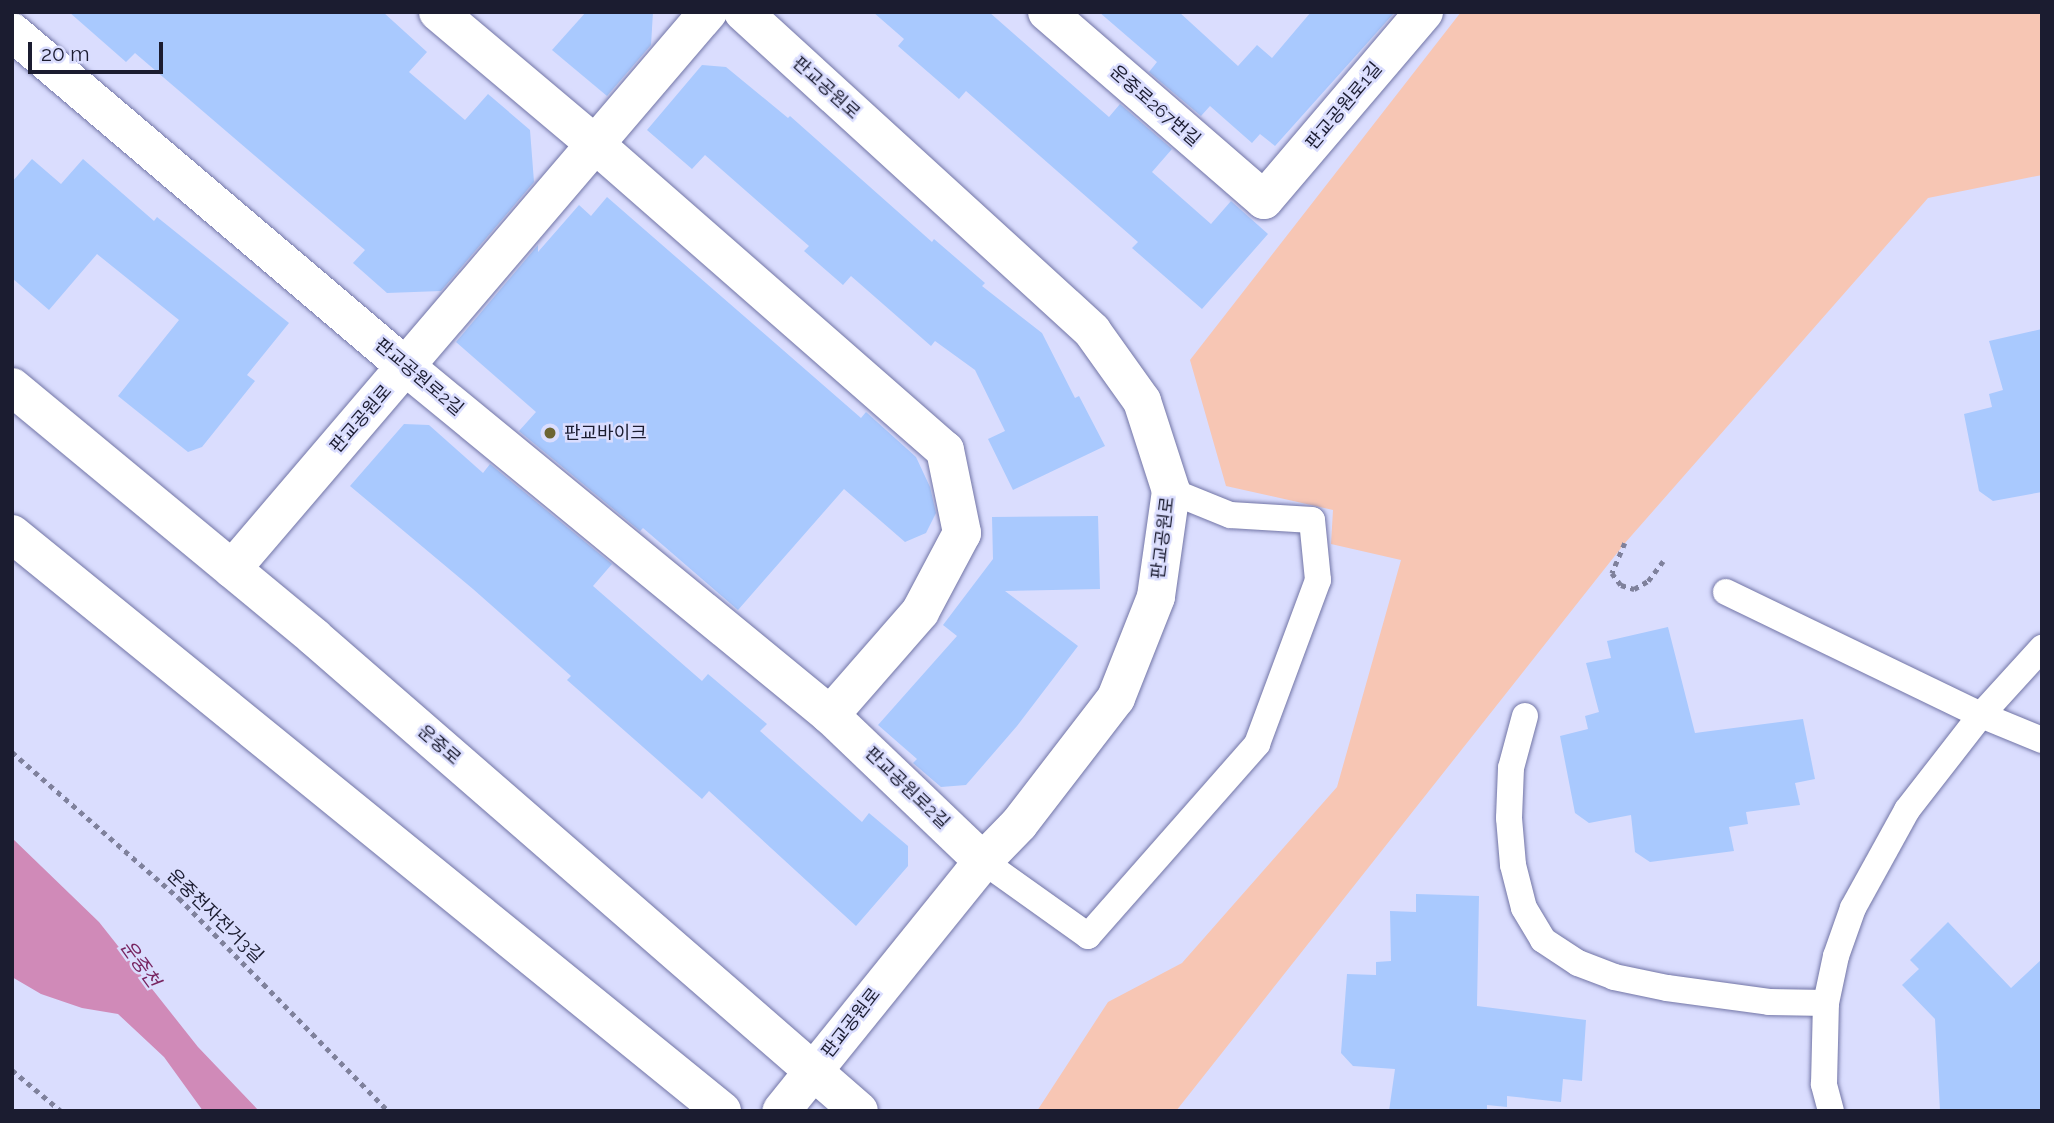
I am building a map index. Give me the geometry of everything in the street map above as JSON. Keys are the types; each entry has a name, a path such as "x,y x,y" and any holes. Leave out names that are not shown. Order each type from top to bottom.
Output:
{"street":[{"path":"438,12 595,144 946,450 962,533 920,612 830,715"},
{"name":"판교공원로","path":"232,569 708,12"},
{"name":"판교공원로","path":"743,12 1092,331 1142,401 1171,491 1156,597 1116,698 1019,824 983,861 781,1111"},
{"name":"운중로267번길","path":"1047,12 1264,200"},
{"name":"판교공원로1길","path":"1264,200 1424,12"},
{"name":"판교공원로2길","path":"12,32 405,366 830,715 983,861"},
{"name":"운중로","path":"12,387 314,637 859,1111"},
{"path":"12,534 722,1111"}],"lane":[{"path":"983,861 1088,936 1257,744 1318,580 1312,520 1230,515 1171,491"},
{"path":"1727,592 1981,715 2042,740"},
{"path":"1831,1111 1824,1084 1826,1003 1836,957 1853,908 1872,868 1908,810 1981,715 2042,648"},
{"path":"1525,716 1511,768 1509,818 1513,865 1524,908 1543,940 1578,962 1614,977 1667,989 1769,1002 1826,1003"}],"path":[{"path":"1625,542 1612,573 1620,585 1634,589 1648,581 1663,561"},
{"name":"운중천자전거3길","path":"12,751 179,898 388,1111"},
{"path":"12,1070 61,1111"}],"shaded area":[{"path":"1461,12 2042,12 2042,175 1928,198 1625,543 1176,1111 1037,1111 1108,1002 1182,963 1337,787 1401,560 1331,544 1333,510 1226,486 1190,360"},
{"path":"12,838 99,922 198,1047 259,1111 203,1111 164,1057 118,1014 82,1008 41,994 12,977"}],"building":[{"path":"69,12 383,12 427,52 409,72 465,120 488,94 530,130 534,182 441,291 387,293 353,263 365,250 135,53 126,62"},
{"path":"586,12 653,12 651,45 607,96 552,50"},
{"path":"873,12 989,12 1109,117 1120,104 1172,149 1152,172 1211,224 1231,201 1268,234 1202,309 1132,248 1138,242 966,91 959,99 898,46 904,39"},
{"path":"1099,12 1179,12 1238,66 1257,45 1272,58 1311,12 1395,12 1275,146 1260,134 1252,143 1210,106 1201,116 1149,72 1157,62"},
{"path":"702,65 726,67 788,118 790,116 932,242 934,239 985,283 982,286 1042,333 1075,398 1079,396 1105,446 1013,490 988,439 1005,431 975,370 935,341 931,346 851,276 843,285 804,251 809,246 705,155 692,169 647,130"},
{"path":"32,159 61,184 83,159 154,221 157,217 289,323 247,375 255,381 202,447 188,452 118,396 179,320 97,254 49,310 12,278 12,182"},
{"path":"607,197 861,418 866,412 916,457 930,487 936,513 926,533 905,542 844,489 738,610 643,528 640,531 519,431 536,412 456,342 538,245 538,252 579,205 591,216"},
{"path":"2042,329 2042,492 1993,501 1979,491 1964,414 1992,407 1989,394 2003,390 1989,341"},
{"path":"404,424 429,425 483,473 490,464 612,564 593,586 702,681 708,674 767,724 760,731 862,822 869,813 908,846 908,866 856,926 709,791 702,799 567,680 571,676 350,486"},
{"path":"1098,516 1100,589 1005,591 1078,646 1017,726 966,785 941,787 913,763 917,759 878,725 957,636 943,625 993,559 992,517"},
{"path":"1668,627 1695,733 1803,719 1815,779 1795,783 1800,805 1746,812 1748,824 1729,827 1734,851 1650,862 1635,852 1631,815 1589,823 1575,813 1560,736 1588,729 1585,716 1599,712 1586,663 1611,658 1607,641"},
{"path":"1416,894 1479,896 1477,1006 1586,1020 1582,1081 1563,1079 1561,1102 1507,1096 1507,1107 1487,1105 1487,1111 1389,1111 1395,1069 1353,1066 1341,1053 1347,974 1376,975 1376,962 1391,961 1390,911 1416,912"},
{"path":"1948,922 2011,988 2042,959 2042,1111 1940,1111 1935,1019 1902,985 1919,969 1910,960"}],"place":[{"name":"판교바이크","path":"550,433"}],"water label":[{"name":"운중천","path":"140,964"}]}
